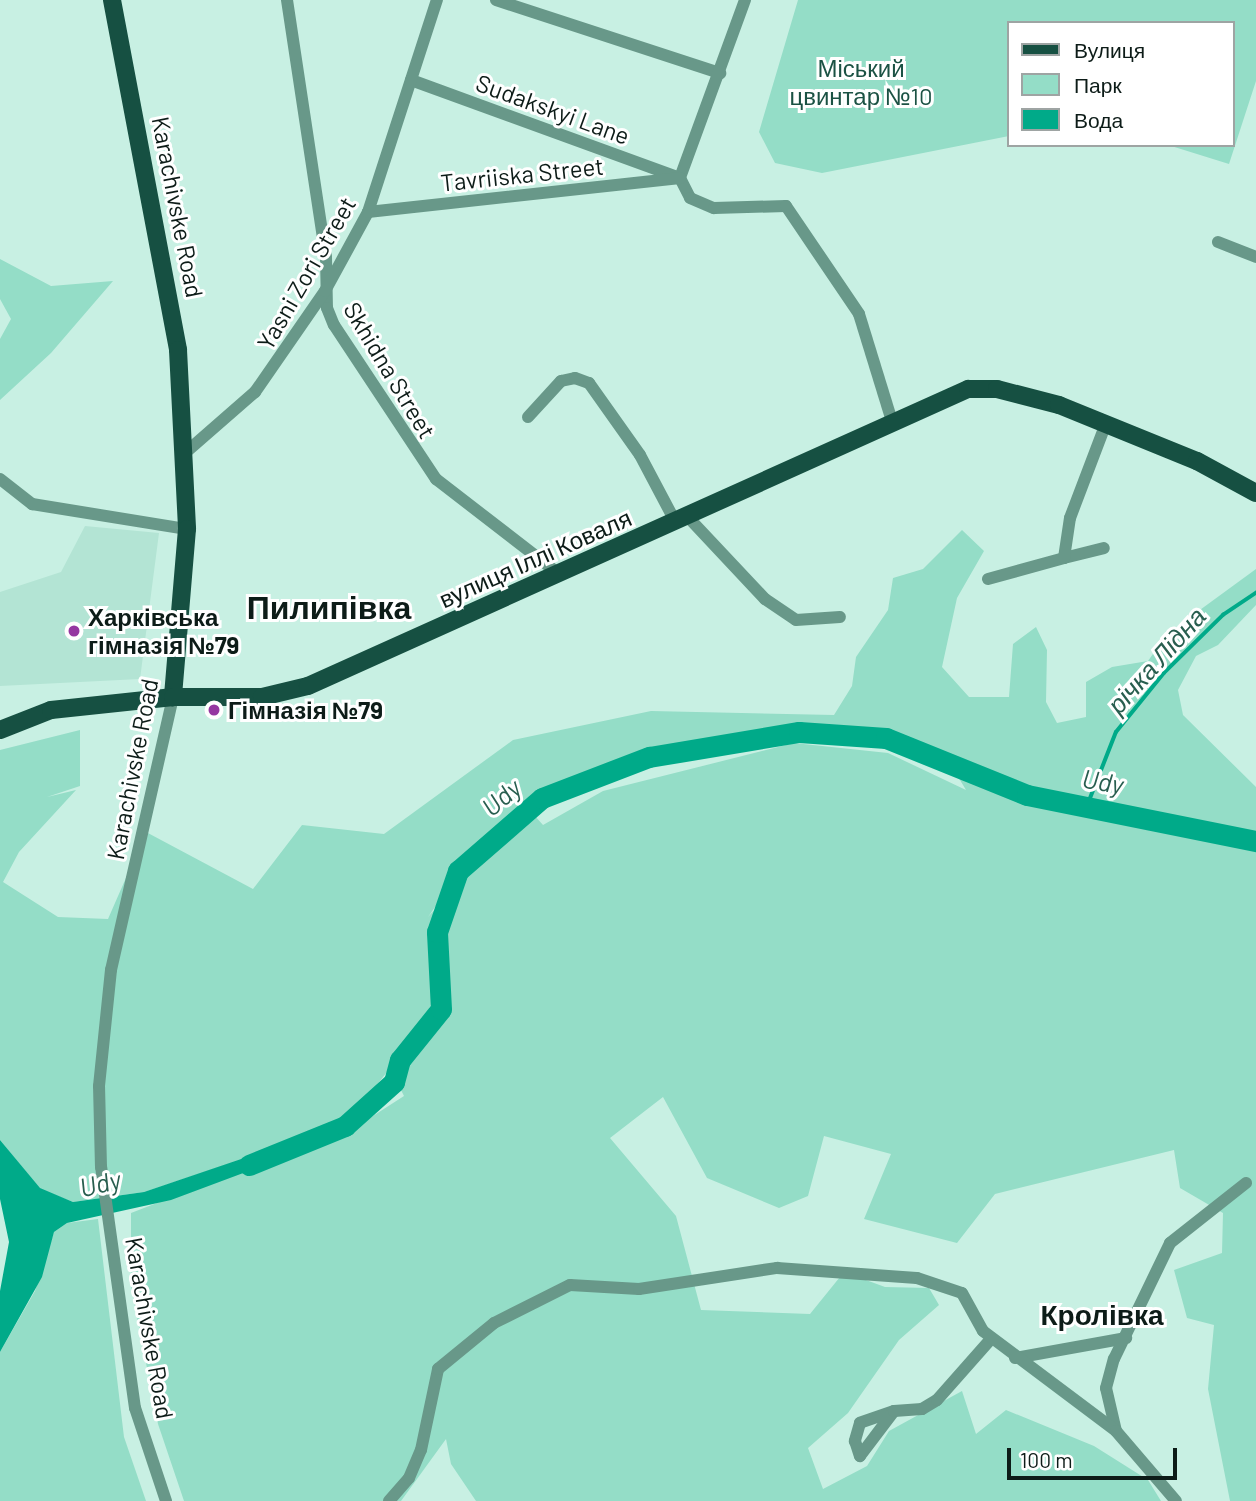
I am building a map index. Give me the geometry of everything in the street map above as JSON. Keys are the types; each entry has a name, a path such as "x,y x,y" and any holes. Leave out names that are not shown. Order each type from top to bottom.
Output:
{"main road":[{"name":"Karachivske Road","path":"112,0 165,260 185,453 187,529 173,697"},
{"name":"вулиця Іллі Коваля","path":"0,730 51,710 173,697 262,697 307,686 681,519 951,393 983,388 1034,397 1106,423 1230,476 1256,493"}],"street":[{"name":"Skhidna Street","path":"287,0 326,257 325,291 334,325 421,462 558,574"},
{"name":"Yasni Zori Street","path":"185,453 255,392 325,291 368,212 437,0"},
{"path":"496,0 720,73"},
{"path":"745,0 680,178 690,198 733,209 786,206 859,314 892,421"},
{"name":"Sudakskyi Lane","path":"411,80 680,178"},
{"name":"Tavriiska Street","path":"368,212 680,178"},
{"path":"1218,242 1256,257"},
{"name":"вулиця Іллі Коваля","path":"528,417 561,381 575,378 589,383 681,519 765,598 796,620 840,617"},
{"path":"1064,558 1070,518 1106,423"},
{"path":"0,479 32,503 187,529"},
{"path":"988,579 1104,548"},
{"name":"Karachivske Road","path":"166,1501 135,1408 100,1167 99,1086 111,971 173,697"},
{"path":"1116,1431 1106,1388 1170,1243 1246,1183"},
{"path":"389,1501 409,1478 421,1450 438,1369 494,1324 570,1285 639,1289 776,1268 917,1278 962,1293 991,1339 1116,1431 1176,1501"},
{"path":"1016,1359 1126,1338"},
{"path":"894,1411 922,1409 937,1400 991,1339"}],"shaded area":[{"name":"Харківська гімназія №79","path":"85,526 159,533 140,679 0,686 0,592 61,572"}],"green space":[{"name":"Міський цвинтар №10","path":"798,0 1256,0 1256,81 1235,146 1235,21 1007,21 1007,136 822,173 775,163 759,132"},
{"name":"Міський цвинтар №10","path":"1174,147 1235,147 1229,164"},
{"path":"0,259 51,286 113,281 51,353 0,400 0,339 11,319 0,299"},
{"path":"962,530 984,551 957,598 942,667 969,697 1009,697 1013,644 1036,627 1047,650 1046,702 1057,723 1086,717 1086,682 1112,667 1148,661 1167,634 1256,569 1256,605 1218,645 1196,656 1178,690 1183,715 1256,787 1256,838 1027,790 892,731 779,726 667,746 525,805 543,825 603,791 794,743 888,753 966,790 954,770 1029,800 1256,847 1256,1501 1230,1501 1208,1389 1214,1325 1187,1318 1174,1270 1222,1253 1223,1213 1180,1188 1174,1150 995,1194 957,1243 864,1219 891,1154 824,1136 808,1196 779,1208 707,1178 663,1097 610,1138 676,1216 701,1310 810,1314 844,1272 885,1287 929,1288 939,1305 899,1340 848,1413 808,1448 823,1489 867,1466 889,1431 962,1391 976,1434 1006,1410 1094,1446 1148,1480 1161,1501 476,1501 451,1464 446,1439 401,1501 184,1501 158,1424 131,1287 131,1213 333,1135 334,1141 404,1096 390,1068 359,1108 317,1135 144,1192 73,1202 40,1189 0,1140 0,750 80,730 80,786 47,797 76,790 19,852 3,882 58,917 108,919 146,832 253,889 302,825 384,834 513,740 651,711 834,715 852,686 856,657 888,610 893,578 923,569","holes":["521,807 462,879 428,917 487,834","433,978 445,1011 391,1065 423,1022 437,992"]},
{"path":"98,1219 124,1437 146,1501 0,1501 0,1352 35,1291 54,1232 67,1223"}],"water":[{"path":"0,1140 40,1188 73,1202 144,1192 268,1150 283,1158 171,1200 67,1223 54,1232 42,1277 0,1352 0,1291 9,1242 0,1199"}],"waterway":[{"name":"річка Лідна","path":"1087,806 1116,732 1164,673 1223,615 1256,593"},
{"name":"Udy","path":"249,1165 345,1126 394,1082 400,1060 441,1009 437,932 458,871 542,798 649,757 799,732 886,738 1027,795 1256,841"}],"place":[{"name":"Харківська гімназія №79","path":"74,631"},
{"name":"Гімназія №79","path":"214,710"}],"district":[{"name":"Пилипівка","path":"329,606"},
{"name":"Кролівка","path":"1102,1314"}]}
